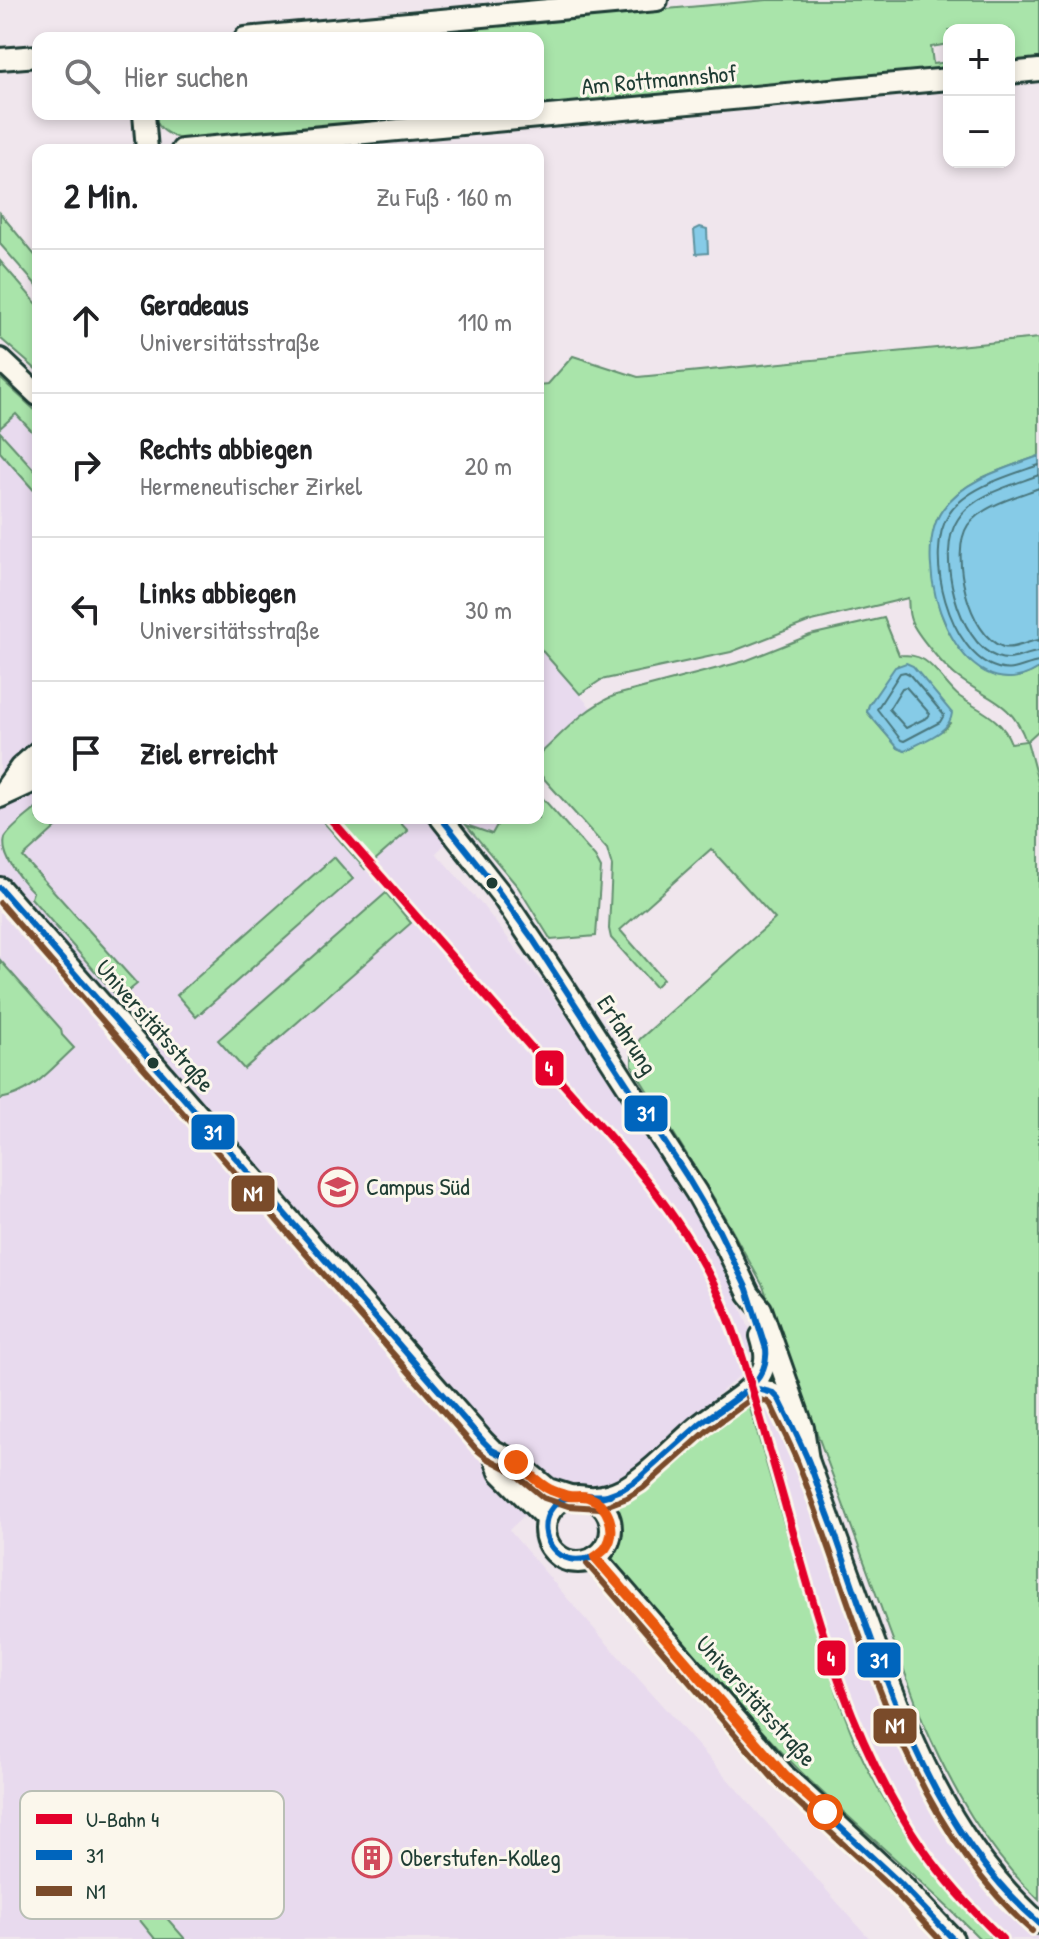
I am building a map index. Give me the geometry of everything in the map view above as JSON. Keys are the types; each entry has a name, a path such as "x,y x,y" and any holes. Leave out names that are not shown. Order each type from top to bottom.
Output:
{"street":[{"path":"310,32 657,0"},
{"path":"0,59 32,56"},
{"path":"1015,72 1039,70"},
{"name":"Am Rottmannshof","path":"544,116 943,80"},
{"path":"144,120 146,144"},
{"name":"Am Rottmannshof","path":"247,144 506,120"},
{"path":"0,359 32,389"},
{"path":"0,797 20,768 32,757"},
{"path":"0,797 32,782"},
{"name":"Erfahrung","path":"446,824 500,893 603,1046 696,1192 749,1294"},
{"name":"Universitätsstraße","path":"0,888 492,1450 500,1472 546,1518"},
{"path":"580,1497 600,1503 608,1513 611,1525 605,1549 595,1557 576,1562 557,1555 546,1538 546,1518 552,1508 560,1501 580,1497 599,1498 610,1495 637,1480 701,1423 751,1387 759,1376 767,1359 749,1294"},
{"path":"749,1294 761,1309 790,1389 803,1428 808,1460"},
{"path":"751,1387 773,1393 779,1399 808,1460 897,1708 937,1793 989,1872 1015,1902 1039,1923"},
{"name":"Universitätsstraße","path":"492,1450 516,1462 548,1489 580,1497"},
{"name":"Universitätsstraße","path":"595,1557 785,1776 892,1875 953,1939"}],"shaded area":[{"path":"16,414 32,431 32,467 0,432 0,428"},
{"name":"Campus Süd","path":"0,452 32,488 32,824 498,824 492,834 465,825 436,853 483,906 550,993 605,1073 692,1210 731,1284 753,1338 748,1361 741,1374 622,1480 584,1486 561,1481 509,1530 870,1939 0,1939"},
{"path":"544,653 591,708 544,751"},
{"path":"749,1405 773,1412 785,1428 867,1662 902,1747 936,1813 978,1875 1039,1939 993,1939 967,1913 908,1838 886,1803 845,1719"}],"green space":[{"path":"767,0 1039,0 1039,63 1015,65 1015,24 943,24 943,45 931,47 933,64 943,63 943,72 544,106 544,32 411,32"},
{"path":"156,120 393,120 180,139 160,127"},
{"path":"0,213 32,252 32,280 0,244"},
{"path":"0,261 32,298 32,366 0,338"},
{"path":"1039,338 1039,456 987,476 962,490 936,521 932,548 940,610 954,641 965,655 990,674 1006,678 1022,676 1039,668 1039,730 1027,741 1039,786 1039,1900 987,1839 958,1794 934,1747 763,1286 715,1200 632,1066 632,1052 640,1039 775,919 711,849 620,930 663,979 655,987 611,938 612,866 607,849 544,779 544,750 584,714 605,700 745,661 810,635 884,618 899,655 915,656 929,664 960,697 996,721 1011,743 1026,741 1013,716 1005,708 955,675 929,648 912,623 908,598 808,622 731,652 601,680 580,694 544,653 544,384 548,384 573,356 638,377","holes":["898,665 950,723 945,729 905,751 898,748 867,712"]},
{"path":"0,378 32,407 32,431 16,414 0,428"},
{"path":"0,432 32,467 32,488 0,452"},
{"path":"544,800 595,857 601,868 596,936 551,940 518,887 466,825 492,834 498,824 544,824"},
{"path":"32,812 32,824 59,824 23,857 137,984 126,993 115,994 31,898 33,892 8,860 4,845 5,838"},
{"path":"325,824 402,824 408,831 365,869"},
{"path":"334,857 353,879 196,1017 177,995"},
{"path":"386,893 411,923 244,1069 218,1040"},
{"path":"0,960 74,1048 32,1086 0,1099"},
{"path":"749,1405 819,1638 858,1748 891,1811 922,1856 993,1939 980,1939 802,1773 606,1563 622,1533 613,1500 702,1428"},
{"path":"139,1919 168,1919 185,1939 155,1939"}],"water":[{"path":"700,227 707,229 708,253 696,254 694,230"},
{"path":"1039,456 1039,668 1010,678 985,672 963,654 947,627 936,596 931,563 933,533 943,509 962,490 987,476"},
{"path":"906,663 913,666 952,713 940,732 905,751 898,748 867,712 895,667"}],"metro line":[{"name":"4","path":"335,824 617,1144 659,1196 696,1252 737,1340 813,1602 848,1705 894,1803 923,1849 960,1896 1002,1939"}],"transit line":[{"name":"31","path":"446,824 532,938 686,1175 719,1231 747,1289 766,1349 766,1361 762,1372 748,1390 709,1418"},
{"name":"31","path":"0,888 484,1442 492,1450 516,1462 548,1489 570,1496 599,1498 623,1489 701,1423 751,1387"},
{"name":"N1","path":"0,903 476,1449 510,1470 544,1498 568,1506 600,1508 627,1498 643,1488 707,1431 757,1395"},
{"name":"31","path":"751,1387 773,1393 779,1399 801,1444 889,1688 936,1791 965,1839 999,1883 1039,1923"},
{"name":"N1","path":"748,1397 771,1405 793,1450 865,1651 916,1774 948,1831 986,1884 1032,1931"},
{"name":"31","path":"595,1557 576,1560 560,1555 548,1540 546,1520 556,1503 566,1498 610,1495"},
{"name":"31","path":"595,1557 785,1776 901,1884 953,1939"},
{"name":"N1","path":"587,1564 777,1783 894,1891 939,1939"}],"place":[{"name":"Campus Süd","path":"338,1187"},
{"name":"Oberstufen-Kolleg","path":"372,1858"}],"route":[{"path":"516,1462 548,1489 570,1496 589,1497 600,1503 608,1513 610,1538 605,1549 595,1557 785,1776 825,1812"}]}
